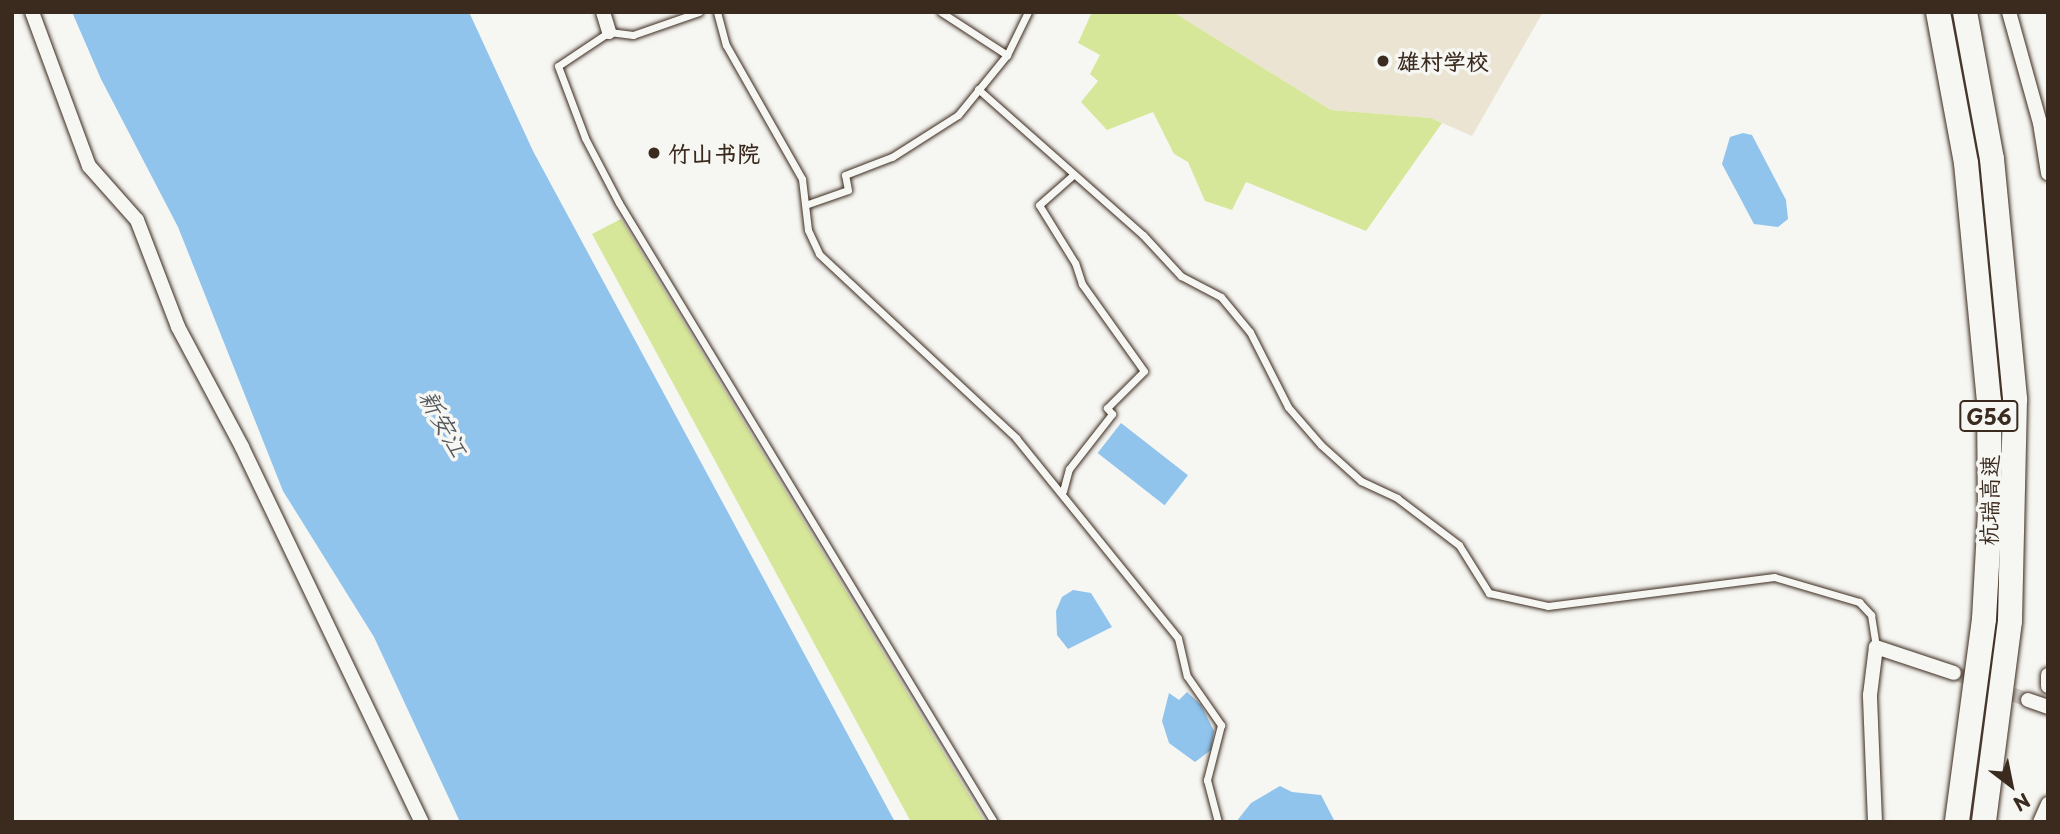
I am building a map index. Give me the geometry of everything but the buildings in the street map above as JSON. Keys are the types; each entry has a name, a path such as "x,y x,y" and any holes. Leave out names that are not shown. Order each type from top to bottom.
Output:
{"highway":[{"name":"杭瑞高速","path":"1938,12 1966,163 1989,401 1990,512 1984,619 1957,822"},
{"name":"杭瑞高速","path":"1965,12 1992,159 2015,400 2011,607 1998,737 1984,822"}],"street":[{"path":"32,12 89,166 137,220 178,327 242,447 422,822"},
{"path":"603,12 609,33"},
{"path":"2009,12 2040,122 2048,173"},
{"path":"1875,822 1870,695 1877,647 1954,673"},
{"path":"2048,675 2048,686"},
{"path":"2028,700 2048,707"},
{"path":"2042,822 2048,804"}],"lane":[{"path":"699,12 633,35 609,33 558,66 585,138 619,203 994,822"},
{"path":"717,12 726,45 797,166 808,204 808,230 820,254 1016,438 1063,491 1178,638 1187,676 1219,718 1220,744 1208,780 1218,822"},
{"path":"942,12 1007,55"},
{"path":"808,204 848,190 845,175 892,157 957,114 1007,55 1028,12"},
{"path":"978,89 1072,176 1143,235 1181,276 1221,297 1250,332 1287,407 1321,445 1361,481 1396,498 1459,545 1489,593 1548,606 1774,578 1858,602 1871,615 1877,647"},
{"path":"1063,491 1069,469 1112,414 1107,408 1144,371 1082,284 1075,263 1039,205 1072,176"}],"shaded area":[{"name":"雄村学校","path":"1173,12 1543,12 1472,136 1431,118 1331,110"}],"green space":[{"path":"1092,12 1173,12 1331,110 1431,118 1442,123 1366,231 1246,182 1232,210 1205,201 1188,162 1174,154 1153,112 1107,130 1081,102 1098,81 1090,74 1100,55 1078,43"},
{"path":"621,219 985,822 911,822 592,234"}],"water":[{"name":"新安江","path":"72,12 469,12 533,151 895,822 460,822 374,637 283,491 178,227 101,79"},
{"path":"1743,133 1752,135 1786,200 1788,219 1778,227 1754,224 1722,164 1730,137"},
{"path":"1121,423 1188,475 1165,505 1098,453"},
{"path":"1073,590 1091,593 1112,627 1068,649 1057,635 1056,611 1062,597"},
{"path":"1187,692 1201,705 1214,731 1211,750 1195,762 1169,743 1162,721 1169,693 1179,700"},
{"path":"1280,786 1292,792 1321,795 1335,822 1236,822 1251,803"}],"tunnel":[{"path":"1954,673 2028,700"}],"place":[{"name":"雄村学校","path":"1383,61"},
{"name":"竹山书院","path":"654,153"}]}
